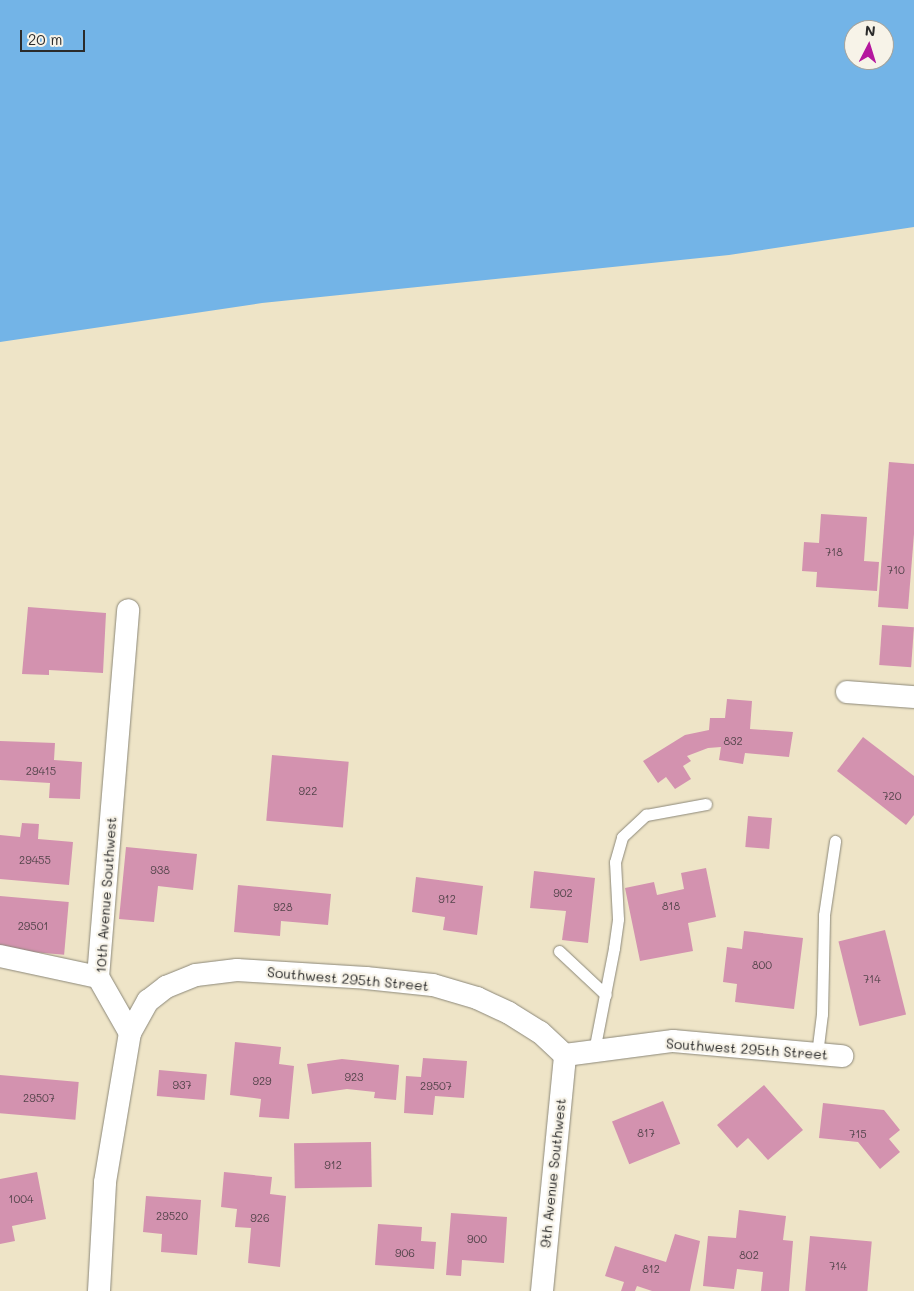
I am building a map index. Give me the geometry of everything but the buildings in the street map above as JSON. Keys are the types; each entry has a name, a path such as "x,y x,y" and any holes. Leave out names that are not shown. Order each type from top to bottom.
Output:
{"street":[{"name":"10th Avenue Southwest","path":"128,610 98,977 130,1033"},
{"path":"847,692 914,697"},
{"path":"0,956 98,977"},
{"name":"Southwest 295th Street","path":"130,1033 148,1001 166,986 196,975 237,970 366,978 433,985 477,998 510,1013 540,1032 565,1054 673,1041 842,1056"},
{"path":"100,1291 105,1182 130,1033"},
{"name":"9th Avenue Southwest","path":"542,1291 565,1054"}],"lane":[{"path":"594,1051 606,995 618,919 616,862 622,837 646,815 706,804"},
{"path":"817,1054 822,1014 824,915 836,841"},
{"path":"559,951 606,995"}],"water":[{"path":"0,0 914,0 914,227 729,255 262,303 0,342"}]}
